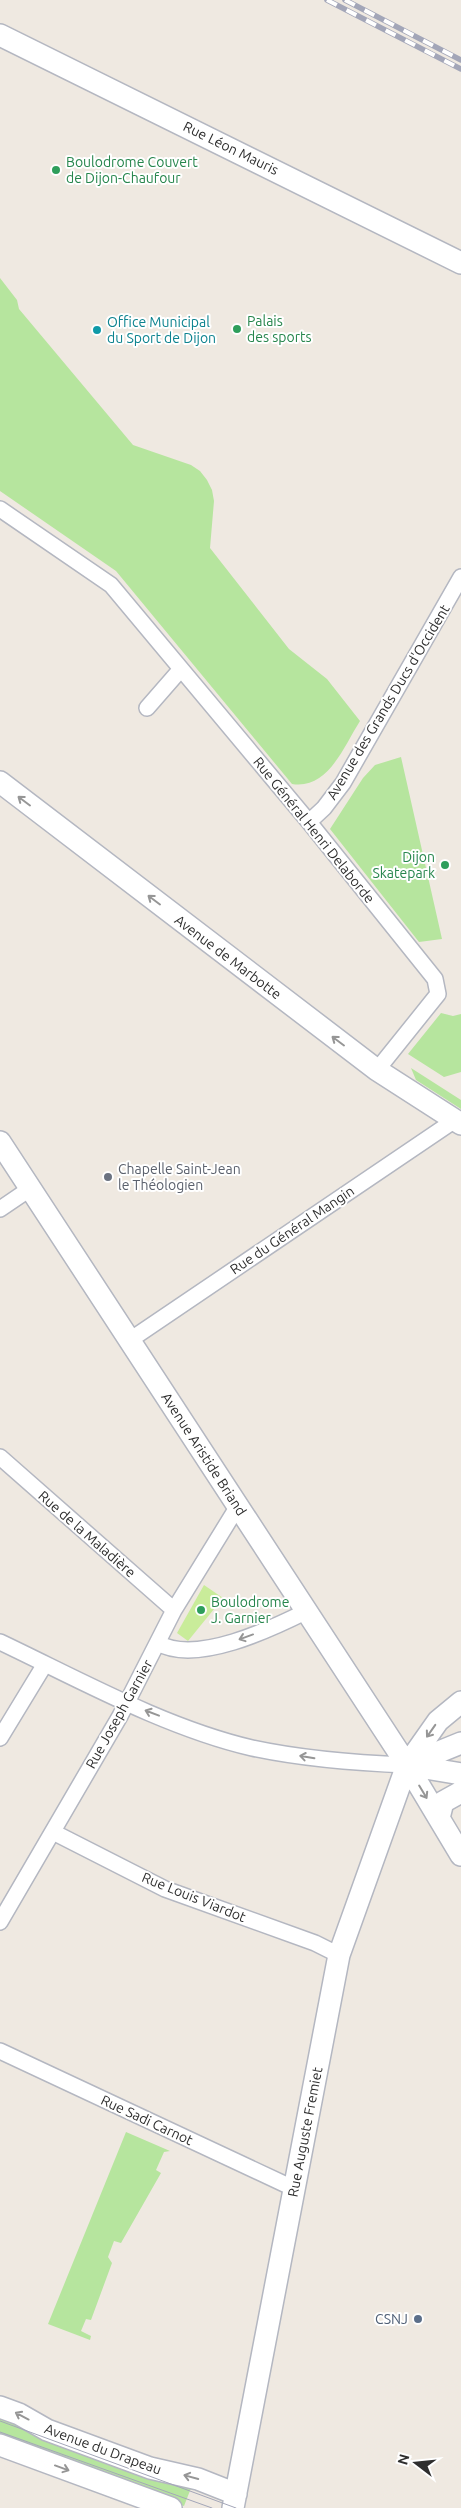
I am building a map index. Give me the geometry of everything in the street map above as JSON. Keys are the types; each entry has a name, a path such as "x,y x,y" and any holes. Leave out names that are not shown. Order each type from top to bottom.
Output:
{"main road":[{"name":"Rue Léon Mauris","path":"0,35 461,263"},
{"name":"Avenue de Marbotte","path":"0,782 377,1070 458,1122"},
{"name":"Avenue Aristide Briand","path":"0,1142 407,1765 461,1855"},
{"name":"Rue Auguste Fremiet","path":"235,2501 339,1955 407,1765 438,1721 461,1702"},
{"path":"407,1765 461,1743"},
{"path":"407,1765 461,1774"},
{"path":"439,1818 443,1802 461,1792"},
{"name":"Avenue du Drapeau","path":"0,2407 19,2414 46,2430 150,2468 198,2479 235,2501"},
{"path":"0,2445 171,2508"}],"street":[{"name":"Rue Général Henri Delaborde","path":"0,509 111,585 309,822 436,979 438,994 377,1070"},
{"name":"Avenue des Grands Ducs d'Occident","path":"309,822 324,808 343,783 461,577"},
{"path":"147,708 181,669"},
{"name":"Rue du Général Mangin","path":"130,1340 458,1122"},
{"path":"0,1209 31,1188"},
{"name":"Rue de la Maladière","path":"0,1457 174,1610"},
{"name":"Rue Joseph Garnier","path":"0,1922 127,1703 174,1610 238,1506"},
{"path":"158,1643 169,1649 196,1650 239,1640 279,1625 307,1611"},
{"path":"0,1642 127,1703 216,1737 252,1748 356,1763 407,1765"},
{"path":"0,1738 44,1664"},
{"name":"Rue Louis Viardot","path":"53,1832 165,1889 315,1943 339,1955"},
{"name":"Rue Sadi Carnot","path":"0,2052 295,2189"}],"green space":[{"path":"0,278 17,300 19,309 133,445 191,465 200,471 212,490 214,501 210,548 289,649 327,679 360,721 341,754 325,773 316,780 305,784 292,784 116,571 0,491"},
{"path":"401,757 442,939 419,942 330,829 363,778 375,765"},
{"path":"441,1013 453,1016 461,1014 461,1072 444,1077 408,1054"},
{"path":"411,1068 461,1100 461,1109 416,1080"},
{"name":"Boulodrome J. Garnier","path":"204,1585 223,1598 188,1641 177,1633"},
{"path":"126,2132 170,2151 164,2152 156,2170 161,2173 121,2243 114,2241 108,2257 112,2263 91,2320 86,2319 81,2331 91,2336 90,2340 48,2324"},
{"path":"0,2412 193,2483 184,2506 0,2439"}],"tram line":[{"path":"0,2421 236,2508"},
{"path":"0,2432 212,2508"}],"railway":[{"path":"327,0 461,69"},
{"path":"345,0 461,60"}],"place":[{"name":"Boulodrome Couvert de Dijon-Chaufour","path":"56,170"},
{"name":"Palais des sports","path":"237,329"},
{"name":"Office Municipal du Sport de Dijon","path":"97,330"},
{"name":"Dijon Skatepark","path":"445,865"},
{"name":"Chapelle Saint-Jean le Théologien","path":"108,1177"},
{"name":"Boulodrome J. Garnier","path":"201,1610"},
{"name":"CSNJ","path":"418,2319"}]}
